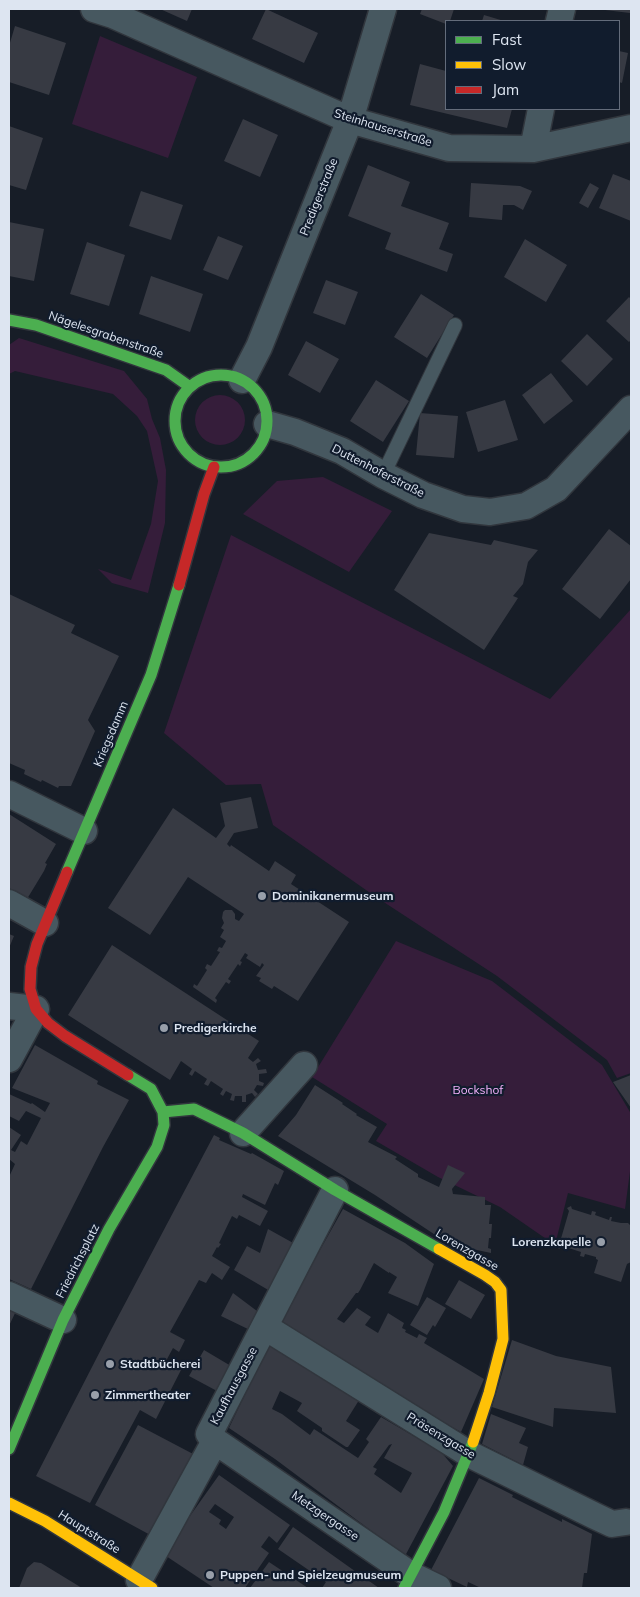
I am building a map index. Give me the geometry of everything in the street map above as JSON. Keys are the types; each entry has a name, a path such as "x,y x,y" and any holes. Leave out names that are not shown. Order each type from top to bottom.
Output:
{"street":[{"name":"Predigerstraße","path":"242,380 259,346 350,120 383,9"},
{"name":"Steinhauserstraße","path":"107,11 350,120 449,148 533,149 631,128"},
{"path":"533,149 541,110"},
{"name":"Nägelesgrabenstraße","path":"9,320 36,325 166,370 190,387"},
{"path":"225,375 242,380 260,396 266,411 267,424 262,442 253,454 242,462 214,467 200,462 188,454 180,441 175,427 176,412 181,399 190,387 200,380 212,376 225,375"},
{"name":"Duttenhoferstraße","path":"267,424 295,432 342,451 423,495 463,509 490,512 526,506 556,489 631,410"},
{"name":"Kriegsdamm","path":"36,1009 30,989 31,967 37,944 151,675 170,618 204,494 214,467"},
{"path":"9,794 84,831"},
{"path":"9,902 46,923"},
{"path":"9,1006 36,1009 48,1023 64,1036 151,1089 163,1112"},
{"path":"9,1059 36,1009"},
{"path":"243,1133 304,1065"},
{"name":"Lorenzgasse","path":"163,1112 194,1109 243,1133 335,1190 485,1275 495,1282 501,1290 503,1339 489,1393 469,1454 444,1512 408,1582"},
{"name":"Friedrichsplatz","path":"9,1449 63,1320 109,1230 156,1147 164,1126 163,1112"},
{"name":"Kaufhausgasse","path":"146,1584 215,1441 209,1434 335,1190"},
{"path":"9,1295 63,1320"},
{"name":"Präsenzgasse","path":"265,1327 469,1454 612,1524 626,1522"},
{"name":"Metzgergasse","path":"215,1441 408,1582 438,1588"},
{"name":"Hauptstraße","path":"9,1503 45,1521 146,1584"}],"lane":[{"path":"383,474 456,324"}],"green space":[{"path":"100,36 197,77 168,158 72,124"},
{"path":"19,338 124,371 147,399 152,419 160,438 166,470 165,523 148,593 112,583 98,569 131,580 151,524 158,481 147,431 137,416 113,394 15,371 9,374 9,345"},
{"path":"215,395 225,395 238,402 245,415 245,425 238,438 225,445 215,445 206,441 199,434 195,425 195,415 199,406 206,399"},
{"path":"323,477 392,511 349,572 243,514 277,481"},
{"path":"231,535 550,699 631,609 631,1073 617,1078 607,1060 497,976 376,897 273,825 261,784 226,785 164,733"},
{"name":"Bockshof","path":"396,941 492,981 602,1065 630,1112 631,1164 625,1209 568,1193 555,1245 500,1207 438,1177 376,1141 387,1124 312,1077"}],"building":[{"path":"160,9 192,9 187,21"},
{"path":"266,9 318,33 304,63 252,39"},
{"path":"422,9 454,9 450,20 445,20 445,24 420,14"},
{"path":"605,9 631,9 630,13"},
{"path":"484,15 501,20 482,20"},
{"path":"15,26 66,43 49,95 9,82 9,46"},
{"path":"620,51 628,53 622,83 620,82"},
{"path":"420,64 445,71 445,110 512,110 507,128 410,105"},
{"path":"243,119 278,135 260,177 224,161"},
{"path":"9,126 43,138 26,190 9,185"},
{"path":"368,165 410,182 401,206 449,223 439,249 453,254 447,272 385,249 391,233 348,216"},
{"path":"613,174 631,181 631,221 599,208"},
{"path":"471,183 520,186 532,191 523,210 514,205 503,205 502,220 469,217"},
{"path":"590,183 599,188 588,208 579,203"},
{"path":"141,191 183,205 171,240 129,226"},
{"path":"9,222 44,229 34,281 9,276"},
{"path":"218,236 243,246 228,280 203,270"},
{"path":"525,239 567,265 546,302 504,277"},
{"path":"87,242 125,255 109,306 70,294"},
{"path":"151,276 203,294 190,332 139,314"},
{"path":"326,280 358,292 345,325 313,313"},
{"path":"421,294 454,315 427,358 394,337"},
{"path":"629,297 631,299 631,340 629,342 606,321"},
{"path":"587,334 613,359 587,386 561,361"},
{"path":"306,341 339,359 320,393 288,375"},
{"path":"551,373 573,401 544,424 522,395"},
{"path":"376,380 409,401 383,442 350,421"},
{"path":"505,400 518,440 478,452 466,412"},
{"path":"420,413 458,416 454,458 416,455"},
{"path":"609,529 631,546 631,579 600,619 562,589"},
{"path":"429,533 491,545 494,540 538,550 528,562 523,584 513,596 518,598 484,650 394,590"},
{"path":"9,594 75,625 71,633 119,656 88,720 95,731 71,786 59,786 58,788 42,780 41,782 24,774 25,770 9,763"},
{"name":"Dominikanermuseum","path":"251,797 258,828 234,833 227,844 269,871 275,861 296,875 291,884 349,922 298,1001 274,986 272,989 259,981 261,978 256,976 264,965 262,963 260,967 246,958 248,955 245,953 240,961 242,962 240,966 238,964 228,979 231,981 229,984 226,982 215,998 217,1000 216,1003 193,987 194,984 197,986 207,970 205,968 207,964 211,966 220,952 217,951 219,947 222,948 226,941 220,937 224,930 221,928 224,923 222,918 223,912 225,910 232,910 235,914 235,919 239,921 244,914 188,877 150,935 108,908 173,808 216,838 225,826 220,803"},
{"path":"9,814 56,844 45,863 47,864 44,871 27,899 9,888"},
{"path":"9,934 14,936 9,948"},
{"name":"Predigerkirche","path":"112,945 259,1041 248,1058 253,1062 258,1058 261,1061 256,1064 258,1070 266,1069 267,1073 259,1074 259,1081 264,1083 263,1086 257,1085 254,1090 258,1094 255,1097 252,1093 246,1095 246,1102 242,1102 242,1096 235,1096 234,1101 230,1100 232,1094 226,1091 223,1096 220,1094 223,1089 211,1081 208,1086 204,1084 207,1079 195,1071 192,1076 189,1074 192,1069 181,1061 170,1080 68,1015"},
{"path":"35,1045 98,1081 97,1084 129,1100 31,1289 9,1279 9,1177 15,1164 9,1159 9,1127 21,1135 11,1150 15,1152 21,1141 27,1145 41,1118 26,1111 19,1121 9,1116 9,1094 32,1103 45,1112 50,1103 12,1088"},
{"path":"631,1075 631,1108 613,1082"},
{"path":"315,1085 343,1103 356,1115 377,1127 368,1142 397,1157 395,1159 418,1174 418,1177 439,1187 448,1165 465,1173 452,1189 453,1194 485,1197 485,1205 491,1205 489,1224 492,1224 488,1248 491,1249 491,1253 449,1244 375,1195 278,1136 296,1115"},
{"path":"214,1135 220,1138 219,1140 252,1153 284,1171 278,1185 275,1183 265,1205 243,1194 242,1197 268,1211 260,1226 239,1215 237,1219 232,1216 219,1243 221,1244 212,1256 230,1267 222,1280 212,1273 206,1283 199,1280 170,1332 185,1340 179,1352 173,1348 166,1361 181,1370 156,1419 140,1410 90,1503 36,1476"},
{"name":"Lorenzkapelle","path":"571,1206 572,1209 591,1215 592,1211 596,1212 595,1215 609,1220 612,1217 611,1221 628,1223 631,1226 631,1262 627,1264 621,1282 594,1273 598,1260 596,1257 585,1254 584,1257 580,1256 581,1252 562,1246 559,1249 556,1245 560,1242 569,1211 567,1208"},
{"path":"343,1209 405,1243 434,1264 418,1306 388,1293 397,1277 374,1263 360,1290 337,1319 344,1323 357,1308 371,1317 365,1325 378,1333 388,1313 404,1323 402,1328 406,1330 405,1332 417,1338 419,1334 427,1338 424,1343 484,1379 461,1432 406,1402 280,1321"},
{"path":"268,1229 295,1244 270,1291 234,1270 247,1246 260,1253"},
{"path":"459,1280 485,1295 471,1319 445,1304"},
{"path":"233,1293 261,1314 252,1331 221,1316"},
{"path":"427,1297 446,1308 435,1327 433,1325 427,1335 410,1325"},
{"path":"9,1308 16,1311 9,1326"},
{"path":"272,1337 361,1397 346,1421 360,1430 348,1447 346,1447 297,1411 302,1403 280,1391 272,1409 282,1414 310,1435 314,1429 358,1458 369,1442 366,1439 381,1417 441,1452 453,1466 405,1556 275,1459 229,1428","holes":["392,1444 384,1458 412,1473 401,1493 374,1474 377,1469 373,1467 389,1445"]},
{"path":"512,1340 556,1356 611,1367 616,1413 554,1408 553,1427 492,1407"},
{"path":"204,1350 231,1366 217,1391 189,1376"},
{"path":"491,1414 526,1428 519,1443 528,1447 523,1465 482,1444"},
{"path":"138,1425 195,1455 154,1537 95,1505"},
{"path":"219,1475 290,1525 277,1543 269,1536 261,1547 269,1553 245,1588 214,1588 163,1554","holes":["215,1504 234,1517 226,1529 219,1524 221,1520 209,1512"]},
{"path":"479,1478 562,1522 562,1519 592,1534 587,1573 584,1573 582,1588 481,1588 468,1582 467,1587 431,1570"},
{"path":"293,1527 379,1588 322,1588 326,1582 278,1549"},
{"path":"34,1562 41,1563 82,1588 19,1588 27,1568"},
{"path":"269,1562 308,1588 250,1588"}],"traffic: fast":[{"path":"9,320 36,325 166,370 190,387"},
{"path":"221,375 239,379 253,389 263,403 267,421 263,439 253,453 239,463 221,467 203,463 189,453 179,439 175,421 179,403 189,389 203,379 221,375"},
{"path":"67,872 151,675 179,585"},
{"path":"9,1449 63,1320 109,1229 157,1147 164,1125 163,1112 151,1089 128,1075"},
{"path":"163,1112 194,1109 243,1133 335,1190 439,1249"},
{"path":"404,1588 444,1512 473,1442"}],"traffic: slow":[{"path":"439,1249 485,1275 495,1282 501,1290 503,1339 489,1393 473,1442"},
{"path":"9,1503 45,1521 152,1588"}],"traffic: jam":[{"path":"179,585 204,494 214,467"},
{"path":"67,872 37,944 31,967 30,989 36,1009 48,1023 65,1036 128,1075"}],"place":[{"name":"Dominikanermuseum","path":"262,896"},
{"name":"Predigerkirche","path":"164,1028"},
{"name":"Lorenzkapelle","path":"601,1242"},
{"name":"Stadtbücherei","path":"110,1364"},
{"name":"Zimmertheater","path":"95,1395"},
{"name":"Puppen- und Spielzeugmuseum","path":"210,1575"}]}
